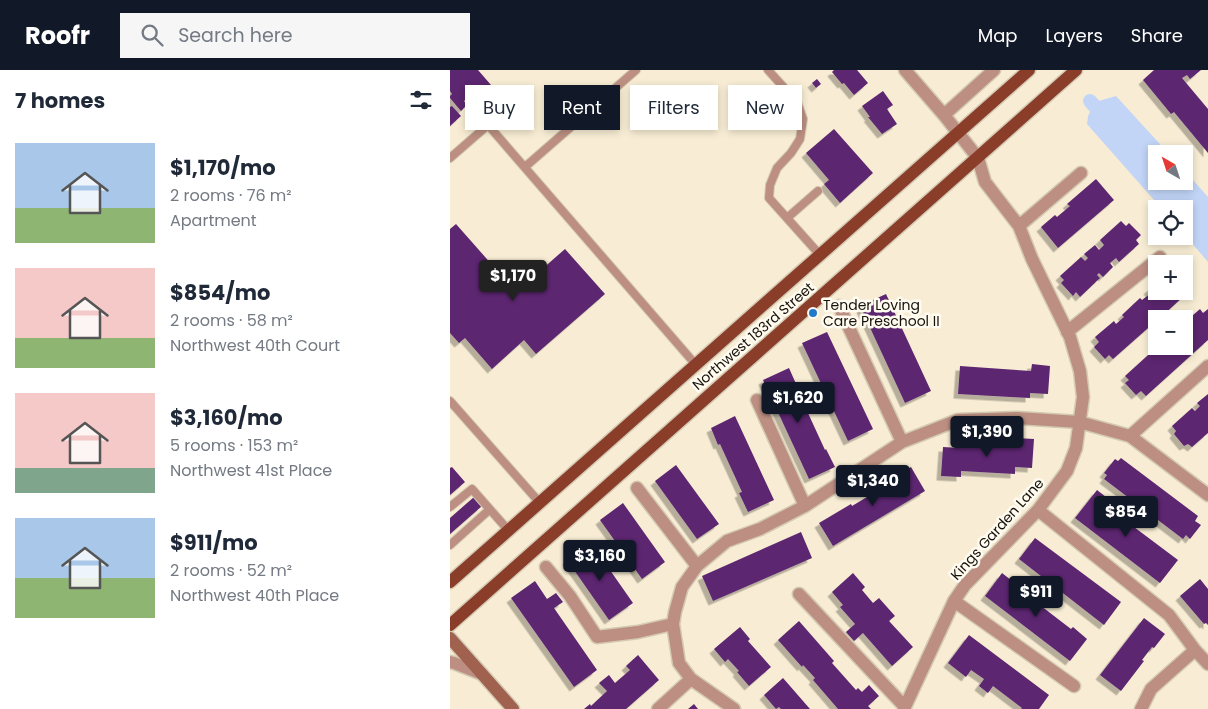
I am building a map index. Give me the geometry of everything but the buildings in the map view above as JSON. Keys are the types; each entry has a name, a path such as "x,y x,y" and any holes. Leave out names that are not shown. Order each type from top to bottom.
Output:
{"main road":[{"name":"Northwest 183rd Street","path":"450,582 1029,70"},
{"name":"Northwest 183rd Street","path":"450,625 1076,70"}],"street":[{"path":"905,70 944,114 978,158"},
{"path":"944,114 994,70"},
{"name":"Kings Garden Lane","path":"904,708 954,601 964,585 1038,510 1067,472 1076,448 1080,422 1083,397 1080,371 1070,337 1032,259 1019,226 985,182 978,158"},
{"path":"1019,226 1080,173"},
{"path":"1067,332 1148,267"},
{"path":"840,306 902,442"},
{"path":"1130,436 1208,366"},
{"path":"757,400 805,506"},
{"path":"734,709 692,679 679,663 673,624 682,586 697,566 727,541 760,529 805,506 902,442 958,420 1017,418 1080,422 1130,436 1208,495"},
{"path":"637,488 697,566"},
{"path":"1038,510 1169,615 1208,664"},
{"path":"546,567 570,596 597,637 638,632 673,624"},
{"path":"799,594 904,708"},
{"path":"954,601 1074,686"},
{"path":"450,638 513,709"},
{"path":"1141,709 1152,689 1195,650"},
{"path":"450,662 482,674"},
{"path":"658,709 692,679"}],"lane":[{"path":"525,168 636,70"},
{"path":"768,70 797,102 803,119 800,139 791,153 777,168 770,185 769,198 820,255"},
{"path":"450,158 488,125 696,365"},
{"path":"787,218 818,191"},
{"path":"450,401 540,503"},
{"path":"450,507 472,489 509,531"},
{"path":"450,545 490,510"}],"water":[{"path":"1116,96 1161,145 1148,145 1148,190 1193,190 1193,180 1208,197 1208,262 1193,244 1193,200 1154,200 1087,124 1088,116 1095,102"}],"waterway":[{"path":"1090,101 1106,119"}],"place":[{"name":"Tender Loving Care Preschool II","path":"813,313"}]}
